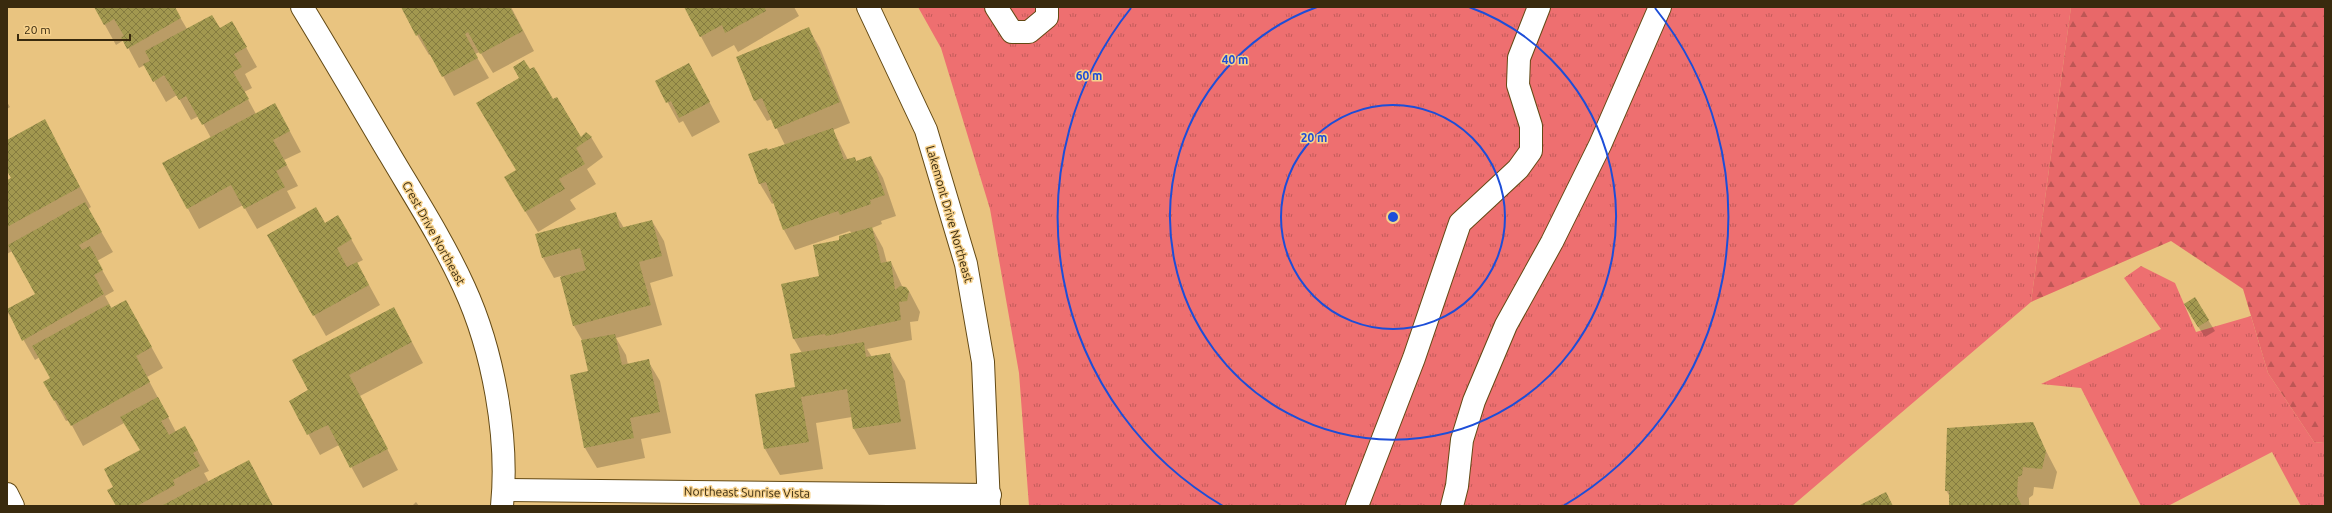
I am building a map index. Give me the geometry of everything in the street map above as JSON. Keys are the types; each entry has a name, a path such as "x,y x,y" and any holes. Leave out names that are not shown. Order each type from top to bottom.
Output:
{"street":[{"name":"Crest Drive Northeast","path":"302,7 441,240 465,289 483,340 494,386 501,427 503,498"},
{"name":"Lakemont Drive Northeast","path":"868,7 926,130 966,264 983,362 989,500"},
{"path":"996,7 1012,32 1029,32 1047,17 1047,7"},
{"path":"1358,506 1414,358 1460,223 1508,179 1531,151 1531,126 1518,85 1519,58 1539,7"},
{"path":"1452,506 1457,486 1462,440 1474,401 1506,325 1552,242 1600,145 1660,7"},
{"path":"7,494 13,506"},
{"name":"Northeast Sunrise Vista","path":"503,498 989,500"}],"green space":[{"path":"918,7 2071,7 2031,302 1792,506 1029,506 1019,373 990,209 941,48"},
{"path":"2071,7 2325,7 2325,443 2314,442 2268,373 2243,289 2171,241 2031,302"},
{"path":"2141,266 2175,283 2196,332 2251,316 2268,373 2314,442 2325,443 2325,506 2301,506 2272,452 2168,506 2141,506 2081,388 2041,384 2161,329 2124,278"}],"building":[{"path":"94,7 175,7 181,18 127,49 121,37 124,36 114,19 104,25"},
{"path":"401,7 510,7 523,31 480,54 468,32 465,34 478,58 442,77 419,34 416,36"},
{"path":"684,7 767,7 765,8 766,11 725,33 722,25 700,37"},
{"path":"212,15 220,28 232,21 247,47 234,54 242,67 233,72 249,99 202,125 186,96 179,100 164,75 153,82 143,64 150,61 145,51"},
{"path":"809,27 840,102 775,129 762,98 754,101 736,57"},
{"path":"524,60 530,69 534,67 553,99 557,97 581,137 586,132 592,137 576,148 585,164 559,179 565,189 525,212 504,177 516,170 476,103 519,78 513,67"},
{"path":"689,63 710,102 679,118 671,101 666,103 655,81"},
{"path":"275,103 290,131 273,140 287,165 276,171 285,187 244,209 231,185 187,209 162,163"},
{"path":"45,119 80,187 7,227 7,180 11,178 7,171 7,140"},
{"path":"833,128 844,160 855,157 856,161 871,156 885,195 870,200 871,204 840,215 838,211 783,230 766,182 759,184 748,154 767,148 768,150"},
{"path":"85,202 102,232 79,245 82,250 90,246 103,270 94,275 104,294 22,341 7,309 35,294 8,245"},
{"path":"316,207 325,223 338,215 352,239 337,248 347,267 357,262 369,285 313,316 267,235"},
{"path":"616,212 620,228 652,220 662,256 639,262 651,305 573,326 560,277 586,270 580,248 542,258 535,234"},
{"path":"872,227 881,263 891,261 895,290 900,286 906,287 909,291 907,301 899,302 901,320 826,336 825,334 793,339 781,284 819,276 813,245 839,240 839,236"},
{"path":"2195,297 2209,320 2198,327 2184,304"},
{"path":"126,300 152,347 136,356 150,382 71,426 56,400 54,401 43,382 50,378 32,346 109,304 111,308"},
{"path":"394,307 412,342 349,375 388,449 350,468 328,425 307,435 289,401 308,390 292,360"},
{"path":"615,334 622,365 649,359 660,412 630,418 634,438 584,448 570,375 588,371 581,340"},
{"path":"864,342 866,357 890,353 901,422 853,429 847,389 801,397 809,442 764,449 755,394 795,387 790,354"},
{"path":"158,397 169,417 161,421 169,435 185,426 198,450 193,453 200,466 173,480 175,485 137,506 116,506 107,490 113,487 104,469 140,450 120,417"},
{"path":"2033,422 2046,451 2042,469 2023,467 2022,475 2018,477 2017,496 2022,506 1949,506 1949,491 1945,491 1947,428"},
{"path":"249,460 273,506 161,506"},
{"path":"1886,492 1893,506 1858,506"}]}
